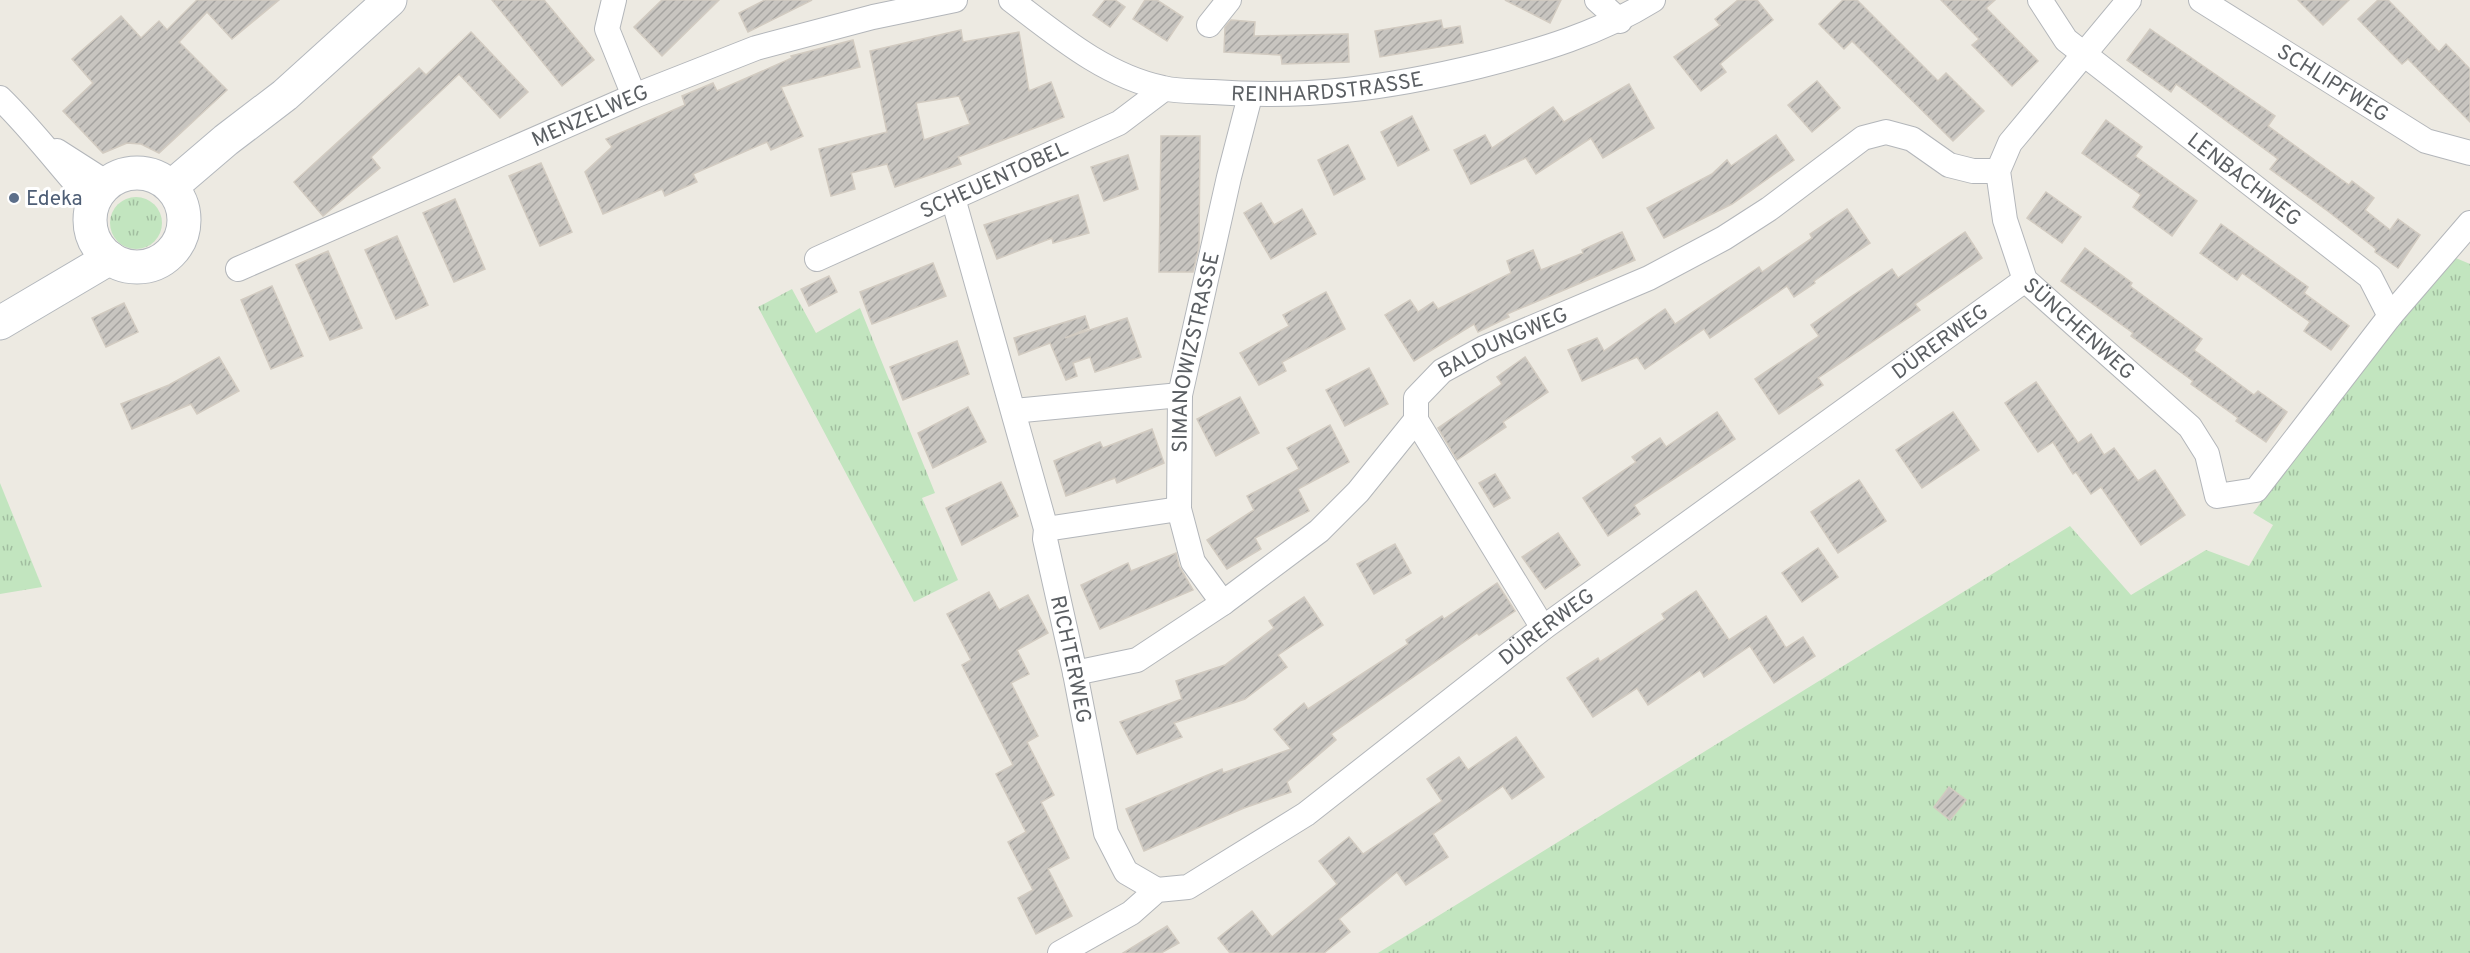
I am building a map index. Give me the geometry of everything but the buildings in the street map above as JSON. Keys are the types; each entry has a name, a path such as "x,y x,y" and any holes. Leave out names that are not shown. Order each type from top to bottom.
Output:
{"main road":[{"path":"176,194 226,140 285,95 390,0"},
{"path":"126,174 147,174 160,179 176,194 184,216 183,231 177,245 167,256 154,264 139,267 124,265 103,250 90,216 100,193 126,174"},
{"path":"0,314 103,250"},
{"path":"0,323 103,250"}],"street":[{"path":"614,0 607,29 634,96"},
{"name":"MENZELWEG","path":"238,269 634,96 756,48 873,17 955,0"},
{"name":"REINHARDSTRASSE","path":"1011,0 1072,47 1120,74 1164,88 1250,96 1342,92 1431,77 1534,53 1620,21 1653,0"},
{"path":"1209,25 1229,0"},
{"path":"1597,0 1620,21"},
{"path":"2040,0 2066,40 2086,55"},
{"path":"1998,171 2010,143 2086,55 2129,0"},
{"name":"SCHLIPFWEG","path":"2201,0 2426,141 2470,153"},
{"name":"LENBACHWEG","path":"2086,55 2370,277 2390,316"},
{"name":"SCHEUENTOBEL","path":"817,259 1119,123 1164,88"},
{"name":"SIMANOWIZSTRASSE","path":"1222,603 1193,562 1179,509 1180,394 1229,177 1250,96"},
{"path":"0,98 100,193"},
{"name":"BALDUNGWEG","path":"1075,672 1137,660 1222,603 1319,531 1358,492 1416,420 1416,398 1442,371 1484,348 1648,278 1724,238 1769,209 1863,138 1886,132 1912,139 1949,165 1973,171 1998,171"},
{"name":"SÜNCHENWEG","path":"1998,171 2005,220 2025,280 2190,427 2207,454 2217,496 2256,490 2390,316"},
{"name":"RICHTERWEG","path":"953,198 1046,529 1045,539 1075,672 1106,833 1126,872 1157,890"},
{"path":"2390,316 2470,223"},
{"name":"DÜRERWEG","path":"1157,890 1188,886 1306,814 1542,628 2025,280"},
{"path":"1014,411 1180,394"},
{"path":"1416,420 1542,628"},
{"path":"1046,529 1179,509"},
{"path":"1060,953 1131,913 1157,890"}],"green space":[{"path":"136,197 150,201 158,209 162,223 158,237 150,245 136,249 122,245 114,237 110,223 114,209 122,201"},
{"path":"2451,256 2470,264 2470,953 1378,953 2070,526 2131,595 2206,550 2249,566 2273,525 2253,513 2403,312"},
{"path":"792,289 816,333 860,308 935,493 922,498 958,580 914,602 758,307"},
{"path":"0,483 42,587 0,594"}],"place":[{"name":"Edeka","path":"14,198"}]}
